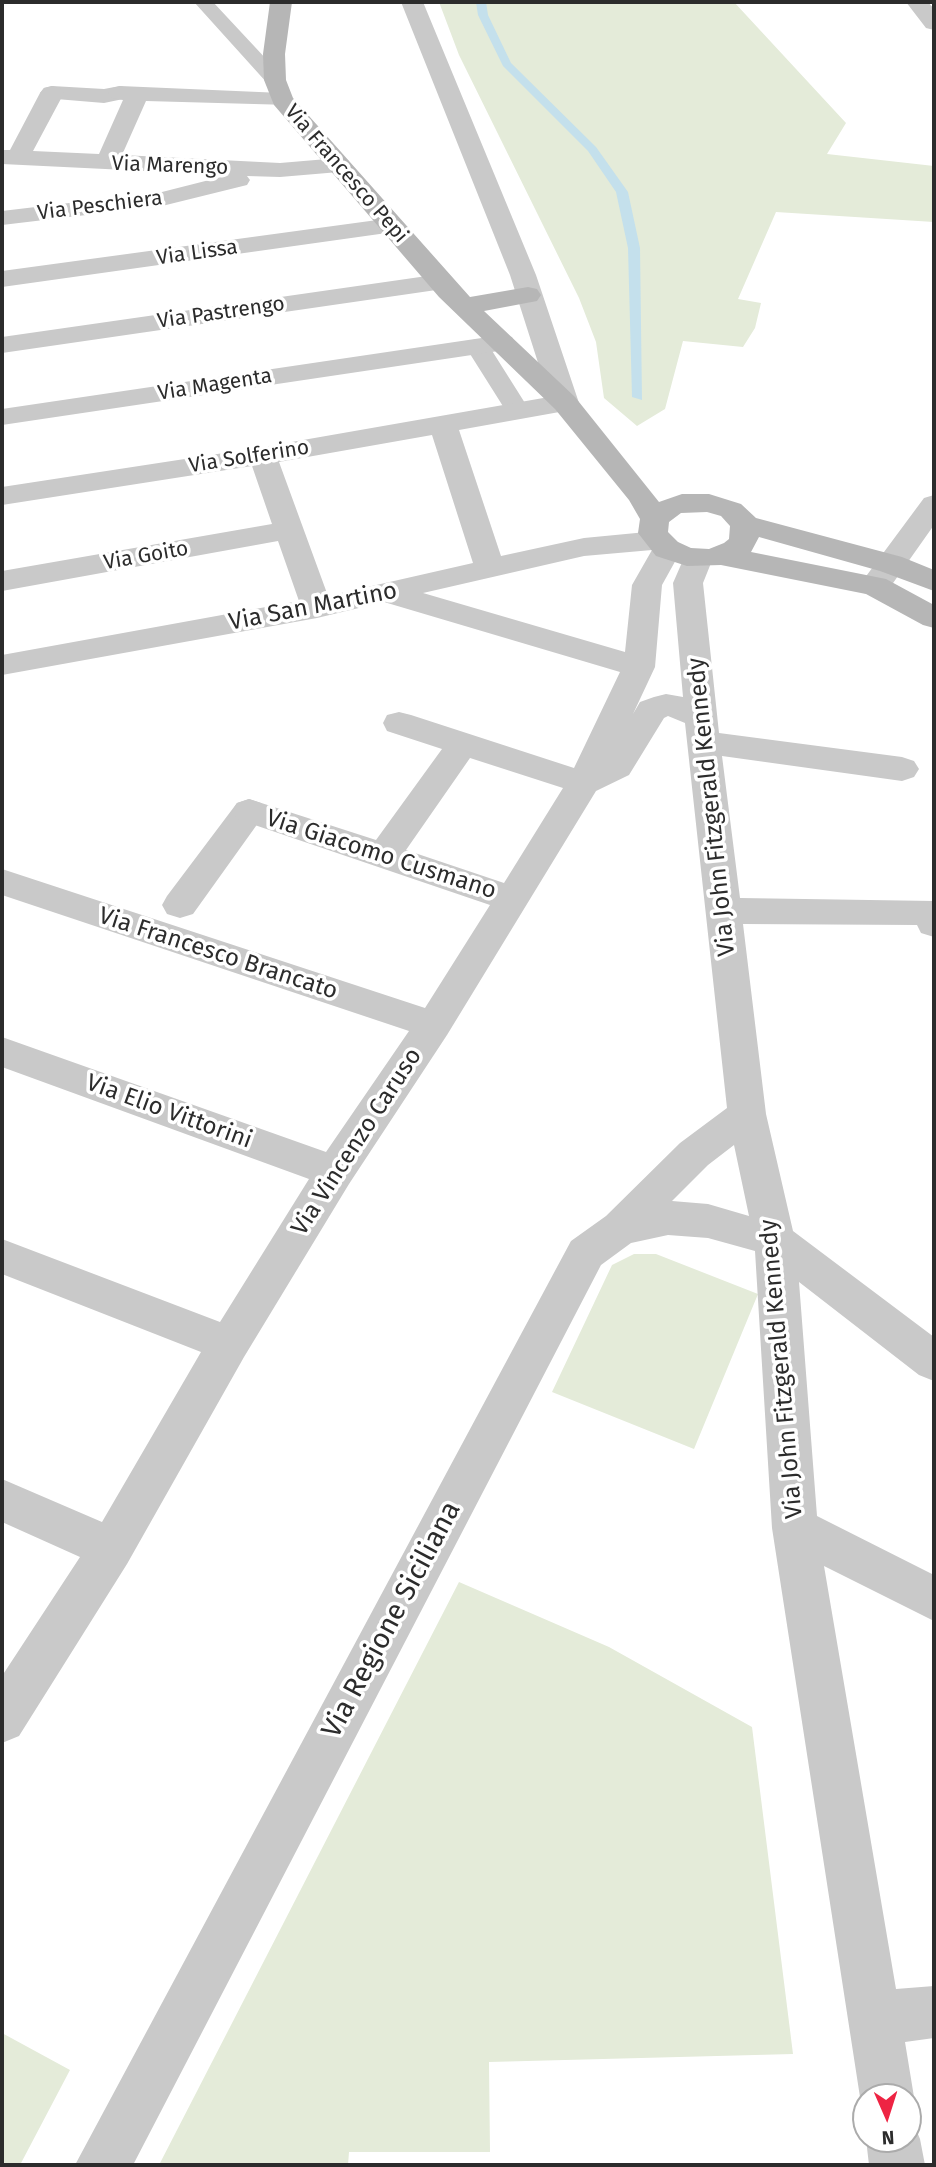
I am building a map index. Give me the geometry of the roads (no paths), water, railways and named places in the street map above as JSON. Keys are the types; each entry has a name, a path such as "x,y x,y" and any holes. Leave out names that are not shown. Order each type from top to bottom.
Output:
{"main road":[{"name":"Via Francesco Pepi","path":"281,2 274,54 279,90 339,165 451,293 489,344 565,403"},
{"path":"451,293 528,295"},
{"path":"565,403 660,477 709,503 731,510 745,524 883,575 934,618"},
{"path":"565,403 680,544 883,575 934,580"},
{"path":"680,544 671,507 682,503 709,503"},
{"path":"680,544 744,542 745,524"}],"street":[{"path":"412,2 523,275 565,403"},
{"path":"917,2 934,23"},
{"path":"10,158 52,93 104,96 129,93 279,90"},
{"path":"107,163 129,93"},
{"name":"Via Marengo","path":"10,158 279,170 339,165"},
{"name":"Via Peschiera","path":"2,218 162,199 279,170"},
{"name":"Via Lissa","path":"2,279 392,226"},
{"name":"Via Pastrengo","path":"2,345 451,293"},
{"name":"Via Magenta","path":"2,417 489,344"},
{"name":"Via Solferino","path":"2,496 263,456 565,403"},
{"path":"443,426 490,568"},
{"path":"263,456 317,608"},
{"path":"883,575 911,532 934,504"},
{"name":"Via Goito","path":"2,581 290,530"},
{"name":"Via San Martino","path":"2,665 317,608 584,547 622,543 680,544"},
{"name":"Via Vincenzo Caruso","path":"2,1719 111,1549 229,1344 335,1172 435,1025 584,783 639,667 647,585 680,544"},
{"name":"Via John Fitzgerald Kennedy","path":"680,544 688,583 702,730 747,1114 775,1240 795,1528 885,2083"},
{"path":"386,593 639,667"},
{"path":"399,723 584,783 617,767 652,710 666,705 684,708 702,730 902,769"},
{"path":"384,856 463,743"},
{"name":"Via Giacomo Cusmano","path":"180,905 249,811 513,899"},
{"name":"Via Francesco Brancato","path":"2,882 435,1025"},
{"path":"724,911 926,912 934,923"},
{"name":"Via Elio Vittorini","path":"2,1052 335,1172"},
{"path":"620,1228 694,1154 747,1114"},
{"name":"Via Regione Siciliana","path":"103,2165 586,1253 620,1228 668,1218 708,1221 775,1240"},
{"path":"775,1240 934,1362"},
{"path":"2,1256 229,1344"},
{"path":"2,1500 111,1549"},
{"path":"795,1528 934,1599"},
{"path":"875,2018 934,2012"}],"lane":[{"path":"203,2 279,90"},
{"path":"489,344 507,414"}],"waterway":[{"path":"481,2 483,15 507,64 592,149 622,192 634,248 638,397"}]}
